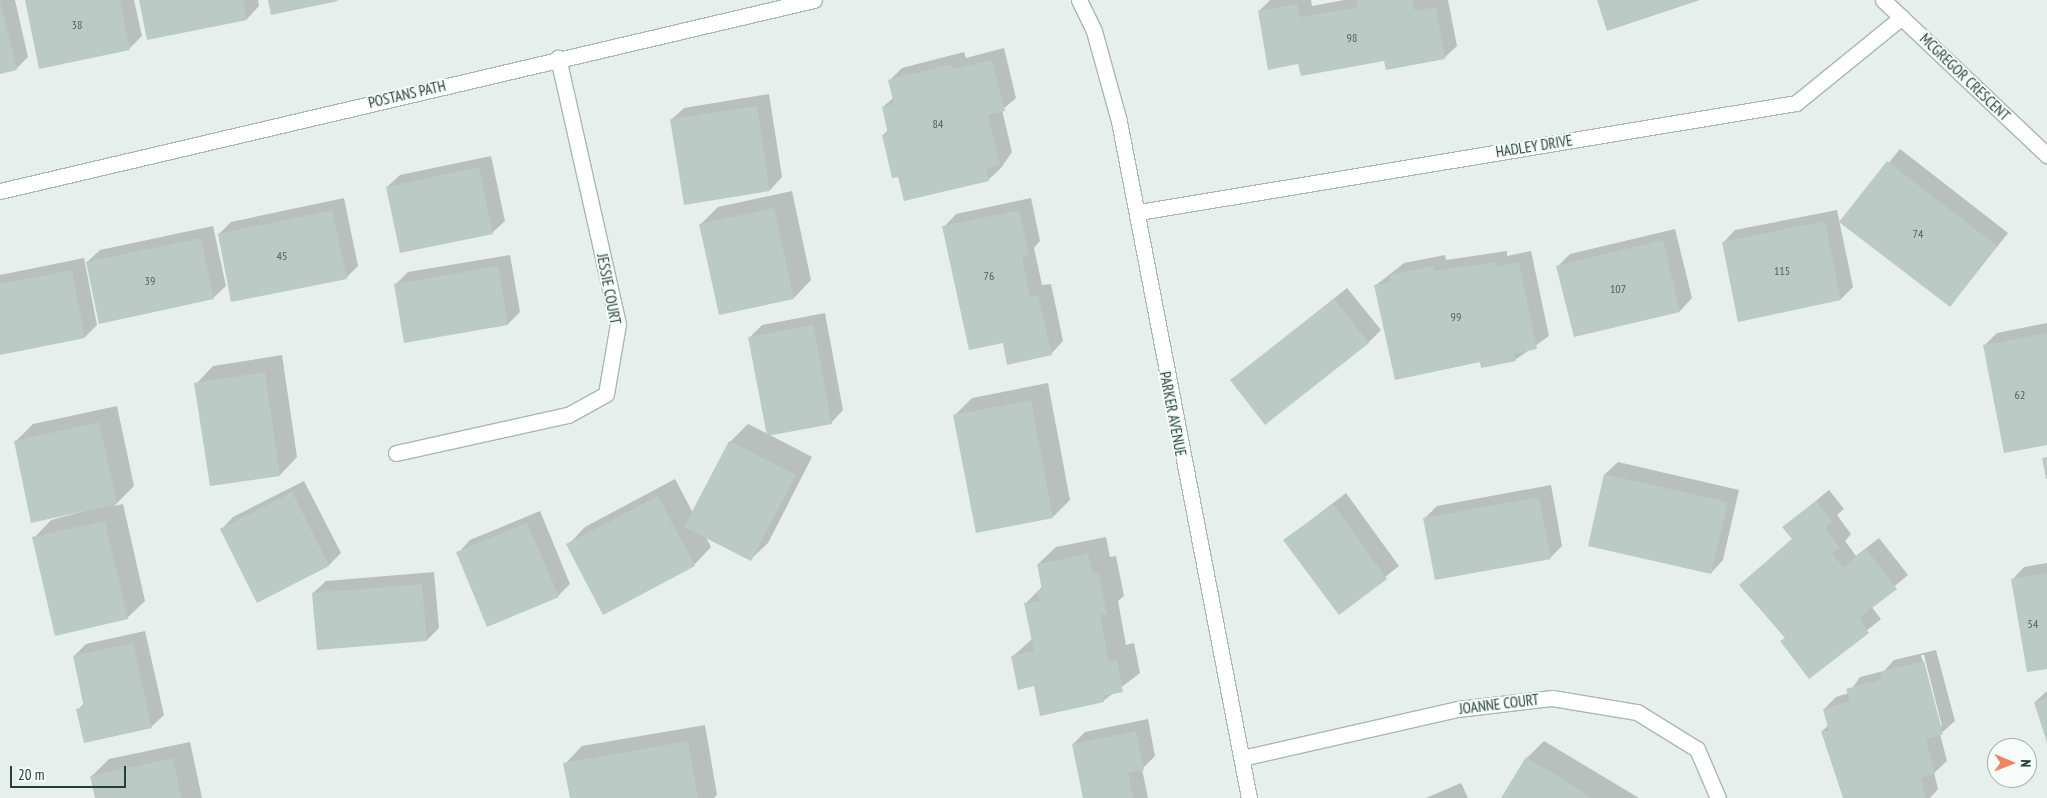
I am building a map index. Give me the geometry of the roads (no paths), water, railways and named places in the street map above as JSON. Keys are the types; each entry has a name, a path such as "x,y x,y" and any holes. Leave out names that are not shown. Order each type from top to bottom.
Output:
{"street":[{"name":"POSTANS PATH","path":"0,191 558,58 814,0"},
{"name":"PARKER AVENUE","path":"1079,0 1094,31 1139,212 1149,291 1249,798"},
{"name":"MCGREGOR CRESCENT","path":"1883,0 2047,155"},
{"name":"HADLEY DRIVE","path":"1139,212 1796,102 1902,17"},
{"name":"JESSIE COURT","path":"396,453 568,415 606,394 618,324 558,58"},
{"name":"JOANNE COURT","path":"1242,758 1458,709 1552,698 1637,712 1697,749 1718,798"}]}
